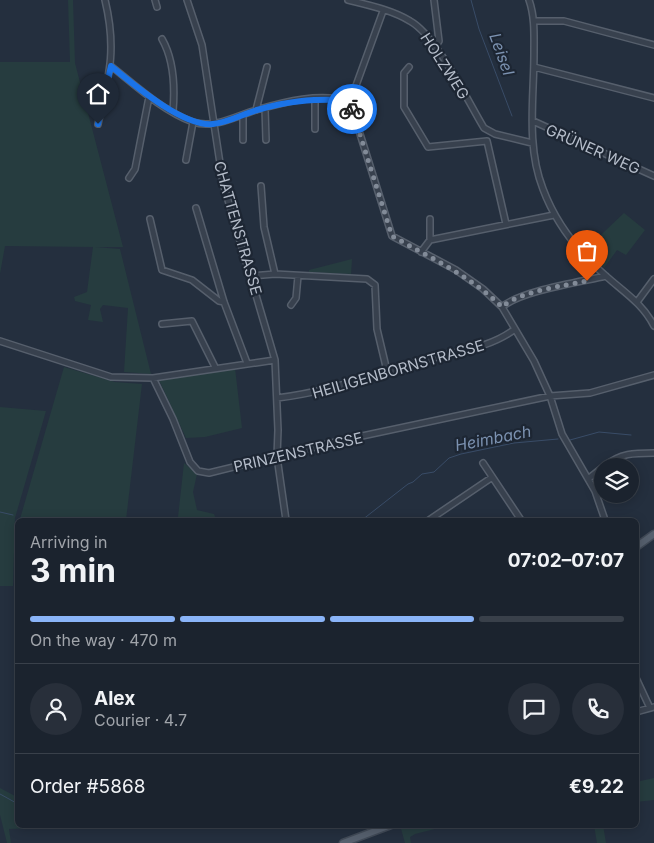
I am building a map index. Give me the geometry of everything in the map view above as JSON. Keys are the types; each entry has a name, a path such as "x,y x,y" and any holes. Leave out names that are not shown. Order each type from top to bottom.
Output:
{"main road":[{"path":"639,545 653,537"},
{"path":"343,843 383,828"}],"street":[{"path":"98,124 111,66 112,38 105,0"},
{"path":"155,0 157,7"},
{"name":"CHATTENSTRASSE","path":"187,0 202,45 223,183 275,360 277,398 276,457 286,518"},
{"name":"HOLZWEG","path":"348,0 411,21 423,31 435,47 484,128 495,134"},
{"path":"434,0 439,41 435,47"},
{"path":"529,0 534,21 532,143 542,186 554,215 567,236 606,276 637,302 654,326"},
{"path":"383,11 350,102 392,236 456,270 483,289 502,307 534,361 550,396 562,434 595,491 604,518"},
{"path":"534,21 564,21 654,45"},
{"path":"162,39 166,46 175,89 173,110"},
{"path":"111,66 149,97 194,122 213,124 256,110 303,99 350,102"},
{"path":"409,66 404,73 404,107 428,147 487,141 495,134 532,143"},
{"path":"256,110 267,67"},
{"path":"534,67 654,98"},
{"path":"130,178 135,169 149,97"},
{"path":"315,99 315,129"},
{"path":"265,108 266,140"},
{"path":"243,115 243,140"},
{"name":"GRÜNER WEG","path":"533,121 654,176"},
{"path":"186,160 194,122"},
{"path":"487,141 506,224"},
{"path":"261,186 264,227 275,274"},
{"path":"196,208 224,302 247,364"},
{"path":"430,240 554,215"},
{"path":"150,219 162,270 192,280 219,301 224,302"},
{"path":"421,252 430,240 430,219"},
{"path":"250,276 275,274 367,279 375,285 377,329 387,371"},
{"path":"291,305 296,298 298,276"},
{"path":"502,307 508,302 528,294 606,276"},
{"path":"637,302 654,279"},
{"path":"162,324 192,321 215,367"},
{"name":"HEILIGENBORNSTRASSE","path":"277,398 311,394 387,371 476,348 500,339 514,329"},
{"path":"0,342 110,377 153,378 215,367 275,360"},
{"name":"PRINZENSTRASSE","path":"153,378 174,419 190,462 198,471 209,473 348,439 550,396 590,393 654,375"},
{"path":"615,458 626,454 654,453"},
{"path":"483,463 491,478 520,518"},
{"path":"588,478 594,474"},
{"path":"432,518 491,478"},
{"path":"439,514 441,518"},
{"path":"639,684 652,708 639,711"}],"green space":[{"path":"68,0 73,0 75,63 123,247 95,247 120,249 151,374 124,372 128,308 103,305 100,309 103,322 88,320 91,305 75,301 74,297 87,292 93,247 5,246 0,274 0,62 70,62"},
{"path":"624,213 645,230 626,255 617,250 604,268 586,249"},
{"path":"352,259 351,274 309,272 309,270"},
{"path":"64,367 115,382 142,384 126,518 20,518"},
{"path":"235,368 242,428 205,437 186,438 159,380"},
{"path":"0,407 46,411 15,518 13,586 0,586"},
{"path":"184,463 197,474 193,492 197,510 214,514 215,518 161,518 178,517"},
{"path":"654,778 654,800 639,802 639,781"},
{"path":"0,788 15,796 15,828 34,828 9,829 11,843 7,843 0,815"},
{"path":"401,828 439,828 415,834 410,837 411,843 405,843"},
{"path":"594,828 604,828 606,843 597,843"}],"waterway":[{"name":"Leisel","path":"471,0 479,29 512,116"},
{"name":"Heimbach","path":"570,440 599,432 631,435"},
{"name":"Heimbach","path":"365,518 422,474 434,472 449,458 514,443 558,439"},
{"name":"Heimbach","path":"0,512 13,515"},
{"path":"0,794 15,802"}],"way so far":[{"path":"352,109 392,236 456,270 483,289 502,307 508,302 528,294 587,281"}],"route":[{"path":"98,124 111,66 149,97 194,122 213,124 256,110 303,99 344,100 350,102 352,109"}]}
